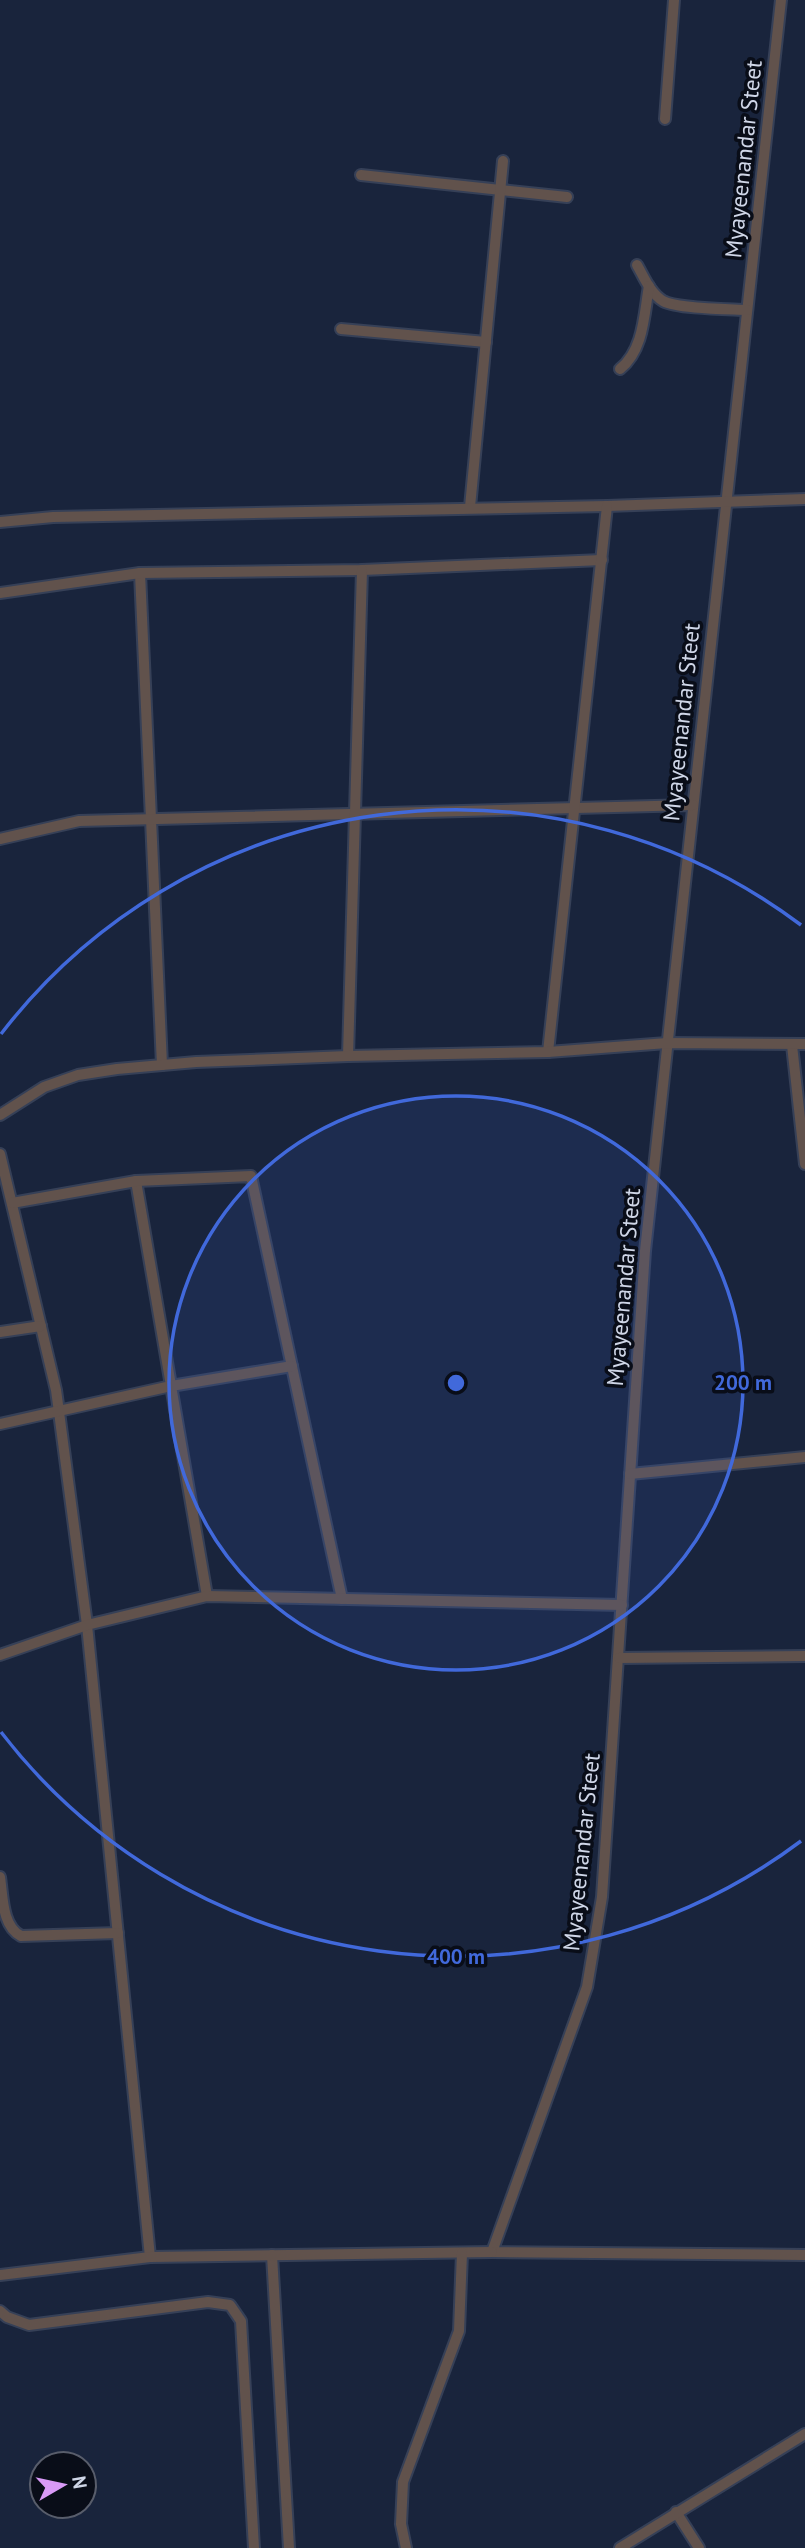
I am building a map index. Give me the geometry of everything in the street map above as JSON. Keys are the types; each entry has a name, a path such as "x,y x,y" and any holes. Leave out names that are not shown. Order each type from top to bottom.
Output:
{"street":[{"path":"665,119 674,0"},
{"name":"Myayeenandar Steet","path":"492,2252 587,1987 602,1897 645,1251 781,0"},
{"path":"470,507 503,161"},
{"path":"361,175 567,197"},
{"path":"637,265 649,286 664,302 747,310"},
{"path":"620,369 631,360 637,346 649,286"},
{"path":"341,329 486,342"},
{"path":"0,522 53,517 607,506 805,499"},
{"path":"548,1052 607,506"},
{"path":"0,593 139,573 362,570 602,560"},
{"path":"348,1056 362,570"},
{"path":"139,573 162,1065"},
{"path":"0,839 79,821 693,805"},
{"path":"0,1115 44,1087 78,1075 162,1065 348,1056 548,1052 667,1043 805,1044"},
{"path":"792,1045 805,1164"},
{"path":"0,1154 59,1412 87,1625 150,2257"},
{"path":"12,1203 136,1181 251,1177 342,1598"},
{"path":"136,1181 207,1596"},
{"path":"0,1332 41,1326"},
{"path":"0,1424 171,1385 292,1366"},
{"path":"630,1474 805,1457"},
{"path":"0,1655 87,1625 207,1596 622,1605"},
{"path":"619,1658 805,1656"},
{"path":"0,1877 7,1920 13,1932 21,1936 118,1933"},
{"path":"0,2275 150,2257 492,2252 805,2255"},
{"path":"406,2548 401,2524 403,2482 459,2331 463,2253"},
{"path":"272,2255 289,2548"},
{"path":"0,2311 7,2317 29,2325 208,2302 230,2305 241,2321 254,2548"},
{"path":"620,2548 805,2434"},
{"path":"676,2512 699,2548"}]}
